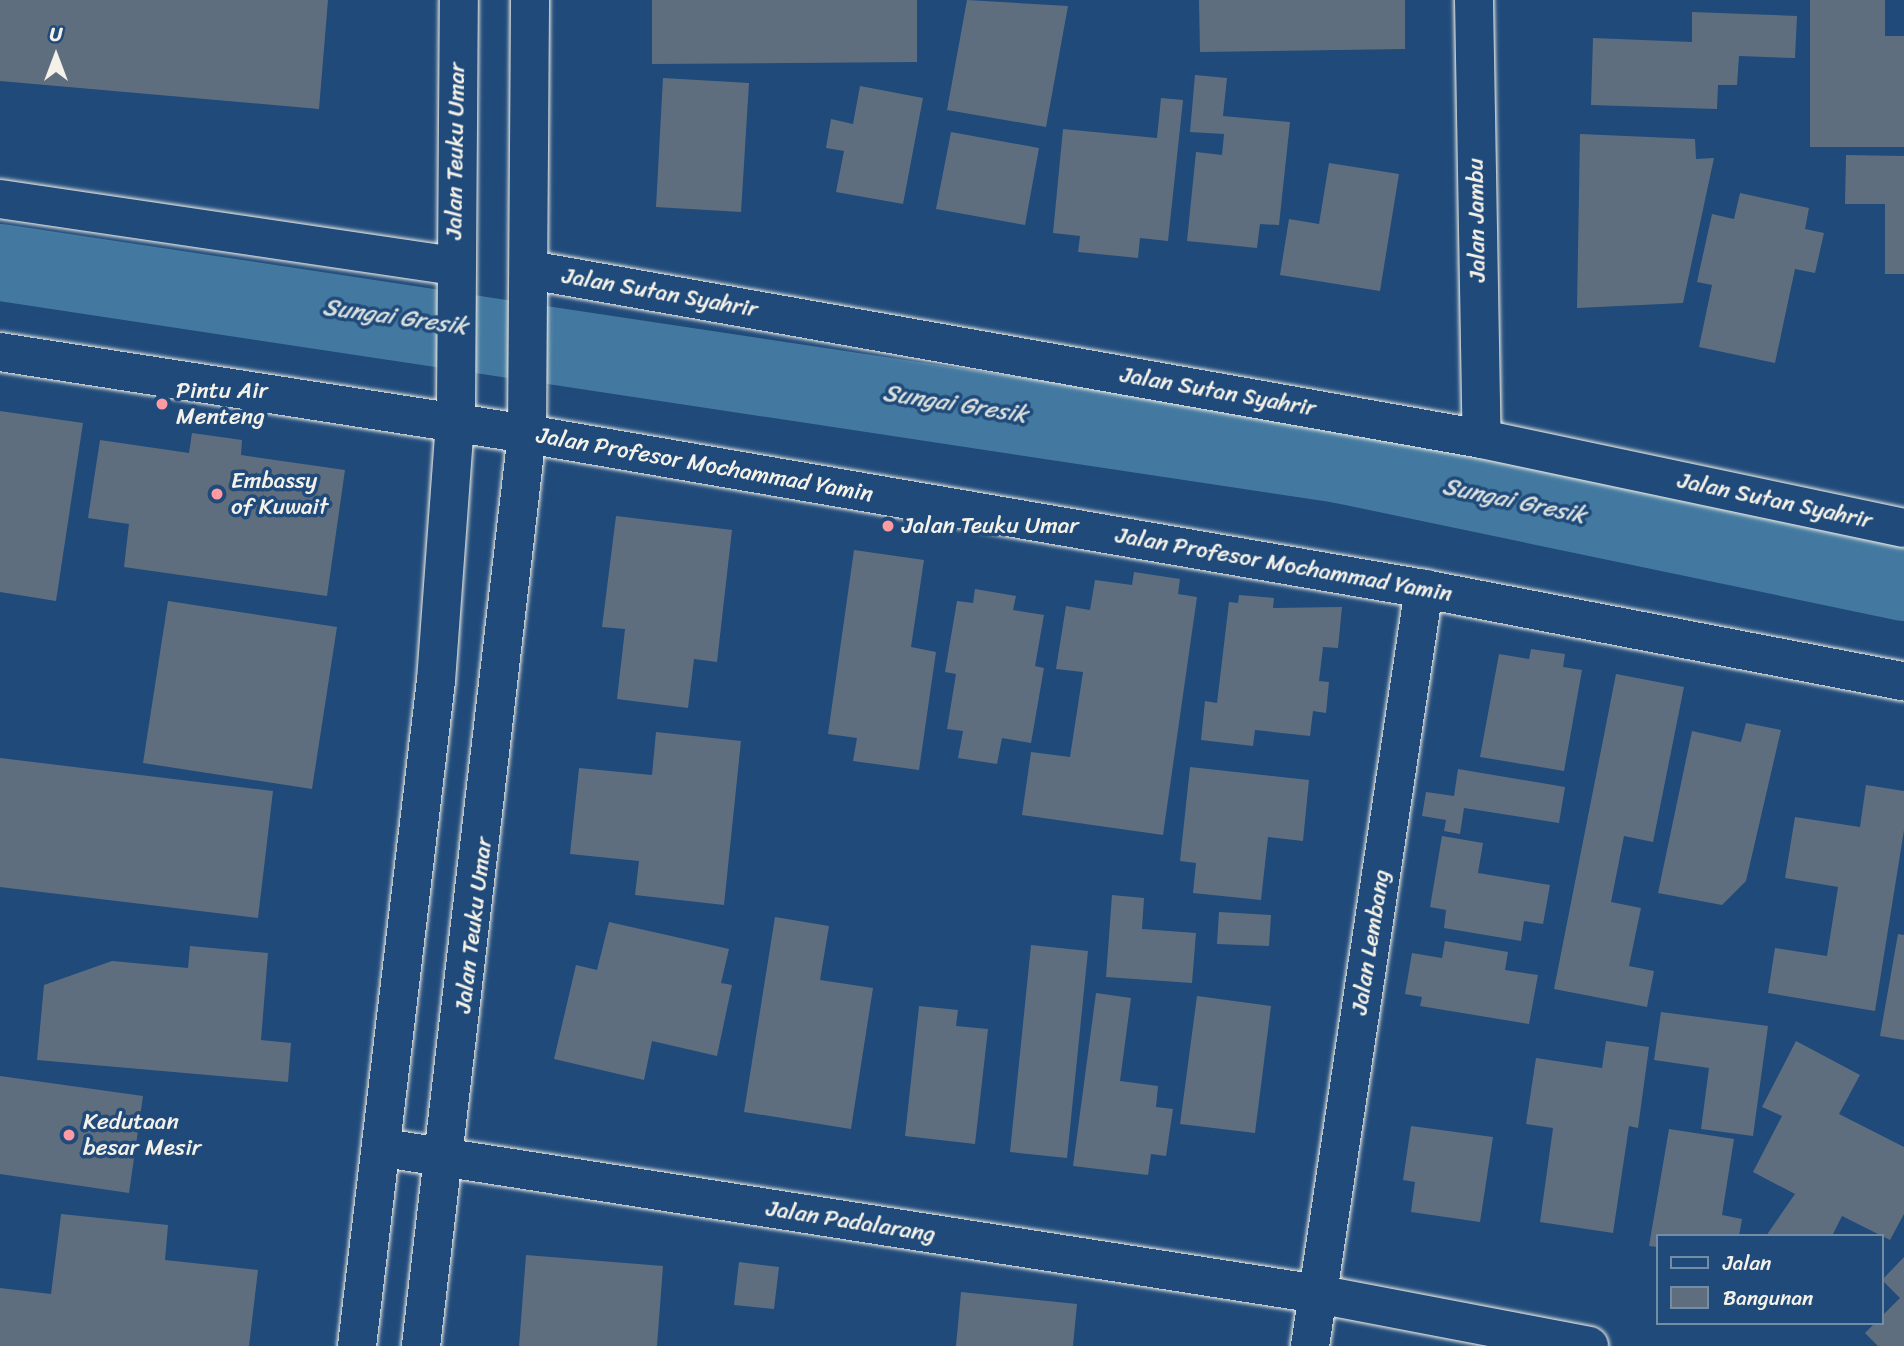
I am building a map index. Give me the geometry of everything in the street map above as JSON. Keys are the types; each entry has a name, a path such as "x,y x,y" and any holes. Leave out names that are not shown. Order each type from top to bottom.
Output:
{"street":[{"name":"Jalan Teuku Umar","path":"357,1346 384,1148 436,681 455,417 454,282 459,0"},
{"name":"Jalan Teuku Umar","path":"421,1346 446,1158 527,425 530,0"},
{"name":"Jalan Jambu","path":"1474,0 1482,439"},
{"path":"0,199 454,282"},
{"name":"Jalan Sutan Syahrir","path":"530,286 1482,439 1904,528"},
{"name":"Jalan Profesor Mochammad Yamin","path":"0,352 527,425 1424,589 1904,681"},
{"name":"Jalan Lembang","path":"1310,1346 1424,589"},
{"name":"Jalan Padalarang","path":"384,1148 1317,1294"},
{"path":"1317,1294 1589,1346"}],"building":[{"path":"0,0 328,0 319,109 0,81"},
{"path":"652,0 917,0 917,62 652,64"},
{"path":"967,0 1068,6 1046,127 947,110"},
{"path":"1199,0 1405,0 1405,49 1200,52"},
{"path":"1810,0 1885,0 1885,36 1904,36 1904,147 1810,147"},
{"path":"1692,12 1797,16 1795,58 1739,56 1737,85 1718,85 1717,109 1591,105 1593,38 1692,42"},
{"path":"1195,75 1227,78 1223,116 1290,122 1279,225 1260,224 1257,248 1187,241 1196,152 1222,155 1224,134 1190,132"},
{"path":"663,78 749,83 741,212 656,207"},
{"path":"860,86 923,98 903,204 836,192 844,151 826,148 831,119 853,124"},
{"path":"1161,98 1183,100 1168,241 1140,238 1138,258 1078,252 1080,236 1053,233 1063,129 1157,138"},
{"path":"951,132 1039,148 1025,225 936,209"},
{"path":"1580,134 1695,139 1696,159 1714,158 1683,303 1577,308"},
{"path":"1846,155 1904,156 1904,274 1885,274 1885,204 1845,204"},
{"path":"1329,163 1399,174 1380,291 1280,275 1289,219 1319,224"},
{"path":"1740,193 1809,208 1805,229 1824,233 1815,273 1795,269 1775,363 1699,347 1712,285 1697,282 1712,214 1734,219"},
{"path":"0,411 83,423 56,601 0,592"},
{"name":"Embassy of Kuwait","path":"192,433 242,440 241,455 345,470 327,596 124,567 129,524 88,518 100,440 189,453"},
{"path":"616,516 732,530 717,662 694,659 688,708 617,699 625,629 602,627"},
{"path":"854,550 924,560 911,647 936,652 919,770 853,761 857,738 828,734"},
{"path":"1134,572 1180,579 1178,594 1197,597 1163,835 1022,815 1031,752 1070,757 1083,672 1056,669 1066,606 1090,610 1095,580 1132,585"},
{"path":"975,589 1016,596 1013,610 1044,615 1035,666 1044,668 1031,743 1002,738 997,764 958,758 963,731 947,729 956,674 945,672 957,601 973,603"},
{"path":"1239,595 1274,598 1273,608 1342,607 1338,648 1323,647 1319,681 1329,682 1326,713 1313,711 1310,736 1255,730 1253,746 1201,740 1205,701 1217,703 1229,602 1238,603"},
{"path":"168,601 337,627 312,789 143,763"},
{"path":"1531,649 1565,654 1563,667 1582,670 1564,771 1480,757 1499,654 1529,659"},
{"path":"1616,674 1684,687 1653,842 1624,836 1611,902 1641,908 1629,966 1654,971 1647,1007 1554,989"},
{"path":"1746,723 1781,730 1746,881 1722,905 1658,893 1692,731 1741,742"},
{"path":"656,732 741,741 724,905 635,895 639,861 570,854 579,768 652,775"},
{"path":"0,758 273,791 258,918 0,887"},
{"path":"1190,767 1309,780 1303,841 1268,837 1261,900 1193,893 1196,863 1180,861"},
{"path":"1458,769 1565,787 1559,823 1464,808 1460,834 1444,831 1446,820 1422,816 1426,792 1454,796"},
{"path":"1866,785 1904,791 1904,830 1875,1011 1768,993 1775,948 1827,956 1838,887 1785,878 1795,817 1860,827"},
{"path":"1442,836 1483,843 1478,873 1550,885 1543,924 1524,921 1521,941 1444,928 1446,910 1430,907"},
{"path":"1112,895 1144,898 1142,929 1196,933 1192,983 1106,977"},
{"path":"1219,912 1271,915 1269,946 1217,944"},
{"path":"775,917 829,926 820,980 873,988 851,1129 744,1112"},
{"path":"609,922 729,949 721,983 732,985 717,1056 652,1041 644,1080 554,1059 576,965 597,970"},
{"path":"1898,934 1904,935 1904,1040 1880,1036"},
{"path":"1445,941 1508,952 1505,970 1538,975 1529,1024 1420,1006 1422,997 1405,994 1412,953 1442,958"},
{"path":"1031,945 1088,951 1067,1158 1010,1152"},
{"path":"190,946 268,953 261,1040 291,1043 288,1082 37,1060 44,985 112,961 188,968"},
{"path":"1096,993 1131,998 1120,1081 1158,1086 1156,1107 1173,1109 1166,1156 1151,1154 1148,1175 1073,1166"},
{"path":"1197,996 1271,1006 1255,1133 1180,1124"},
{"path":"919,1006 958,1010 956,1026 988,1029 975,1144 905,1136"},
{"path":"1661,1012 1768,1026 1753,1136 1701,1129 1709,1068 1654,1060"},
{"path":"1606,1041 1649,1047 1638,1128 1629,1126 1613,1233 1540,1222 1553,1128 1526,1124 1536,1058 1602,1068"},
{"path":"1796,1041 1860,1075 1839,1114 1904,1147 1904,1214 1890,1240 1883,1234 1842,1216 1833,1234 1767,1234 1795,1194 1753,1172 1782,1116 1762,1107"},
{"name":"Kedutaan besar Mesir","path":"0,1076 143,1096 129,1193 0,1174"},
{"path":"1411,1126 1493,1137 1480,1222 1411,1212 1415,1182 1403,1180"},
{"path":"1669,1129 1734,1139 1722,1215 1742,1219 1739,1234 1656,1234 1656,1247 1649,1246"},
{"path":"61,1214 168,1225 165,1260 258,1270 249,1346 0,1346 0,1288 51,1294"},
{"path":"526,1255 663,1266 657,1346 519,1346"},
{"path":"1904,1257 1904,1346 1878,1346 1865,1333 1873,1325 1883,1325 1883,1315 1900,1298 1883,1279"},
{"path":"739,1262 779,1267 774,1309 734,1305"},
{"path":"961,1292 1077,1304 1073,1346 956,1346"}],"waterway":[{"name":"Sungai Gresik","path":"0,262 1339,464 1904,582"}],"place":[{"name":"Pintu Air Menteng","path":"162,404"},
{"name":"Embassy of Kuwait","path":"217,494"},
{"name":"Jalan Teuku Umar","path":"888,526"},
{"name":"Kedutaan besar Mesir","path":"69,1135"}]}
